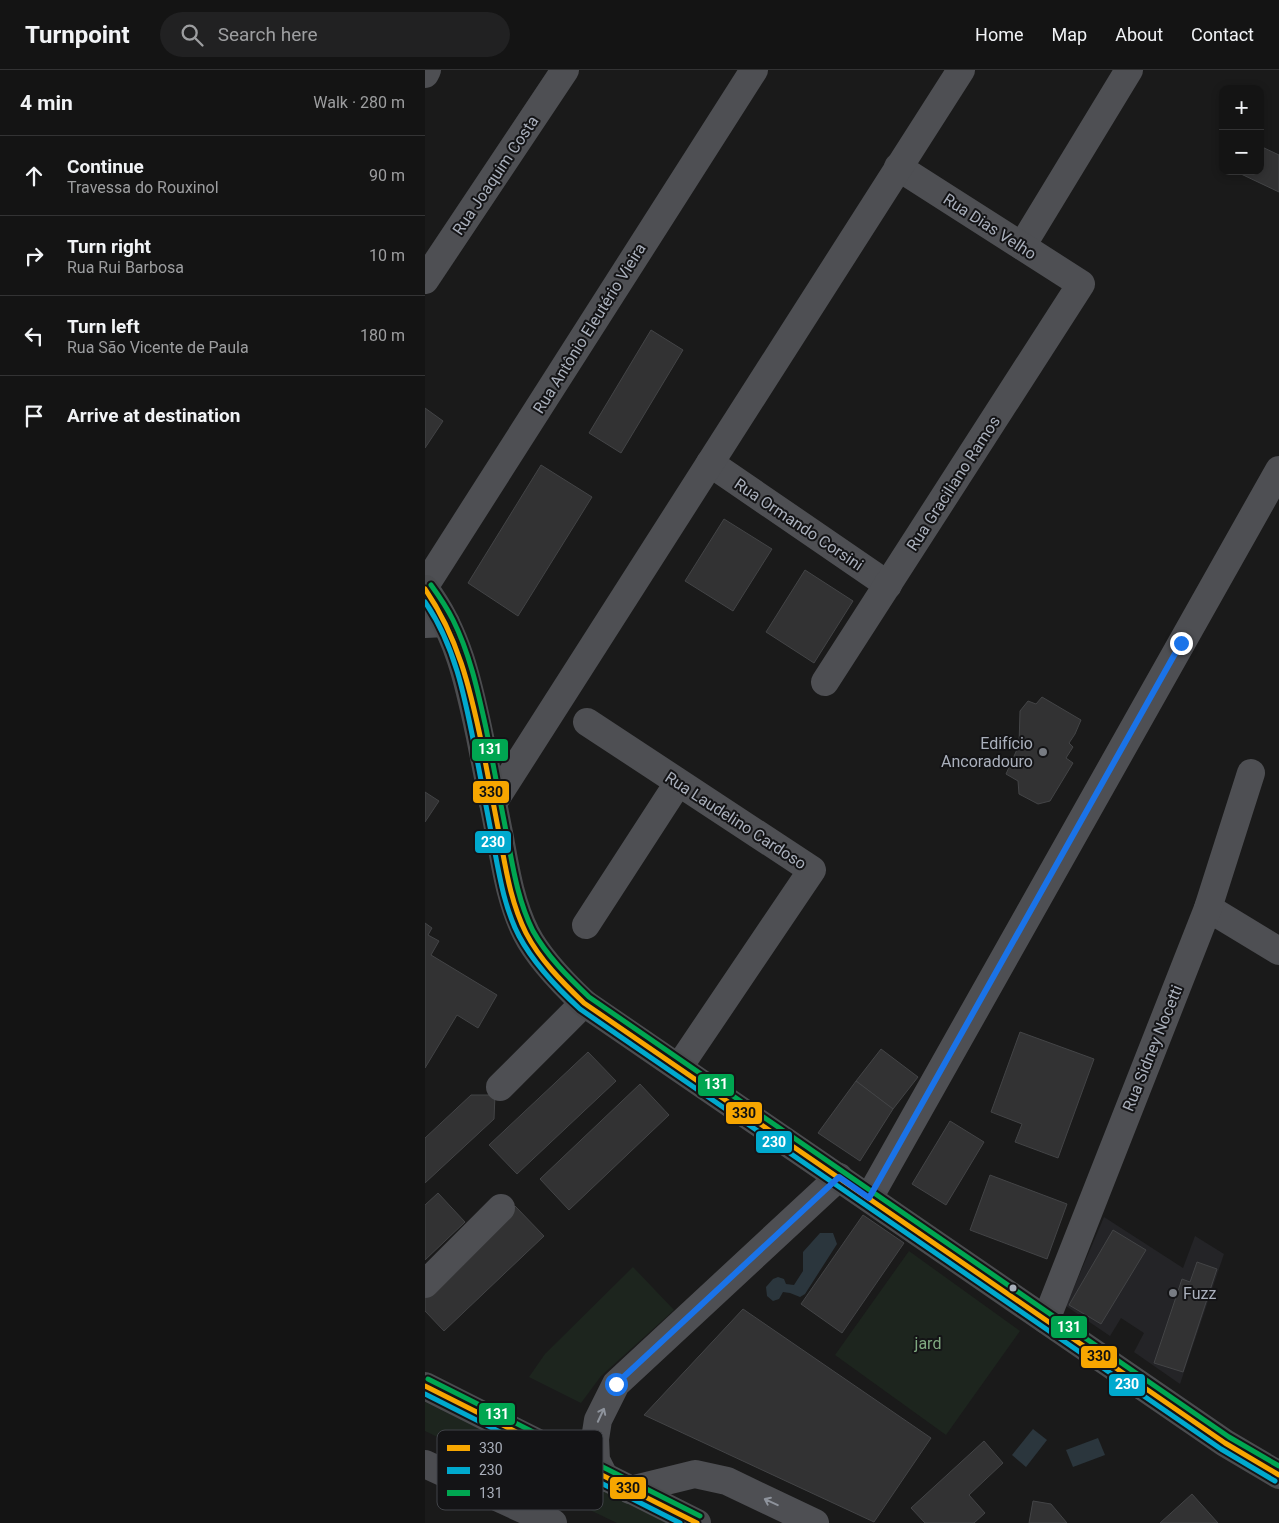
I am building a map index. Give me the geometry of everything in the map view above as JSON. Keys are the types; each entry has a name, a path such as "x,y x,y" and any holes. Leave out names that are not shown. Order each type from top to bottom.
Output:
{"highway":[{"path":"425,1464 437,1470"},
{"path":"525,1510 553,1523"}],"main road":[{"path":"425,588 435,603 436,623 460,653 469,685 514,906 527,934 565,985 584,1002 1225,1443 1279,1475"},
{"path":"425,1386 514,1430"},
{"path":"605,1478 697,1523"}],"street":[{"path":"425,74 427,70"},
{"name":"Rua Joaquim Costa","path":"425,280 565,70"},
{"name":"Rua Antônio Eleutério Vieira","path":"425,588 753,70"},
{"path":"493,803 961,70"},
{"path":"1022,246 1129,70"},
{"name":"Rua Dias Velho","path":"899,167 1081,284"},
{"name":"Rua Graciliano Ramos","path":"825,682 1081,284"},
{"name":"Rua Ormando Corsini","path":"710,463 888,585"},
{"path":"869,1198 1279,470"},
{"name":"Rua Laudelino Cardoso","path":"587,722 812,870 679,1067"},
{"name":"Rua Sidney Nocetti","path":"1046,1320 1208,908 1251,774"},
{"path":"586,925 678,783"},
{"path":"1208,908 1279,952"},
{"path":"501,1087 584,1002"},
{"path":"596,1430 598,1420 616,1384 839,1177"},
{"path":"425,1284 501,1208"},
{"path":"603,1474 605,1478"},
{"path":"630,1490 695,1474 727,1481 815,1523"}],"shaded area":[{"path":"1104,1217 1183,1268 1195,1236 1224,1254 1180,1384 1134,1352 1144,1333 1121,1318 1110,1336 1066,1306"},
{"path":"820,1233 833,1233 837,1244 805,1294 800,1297 783,1292 779,1299 773,1301 767,1296 766,1287 773,1279 778,1277 784,1279 786,1284 794,1285 803,1271 803,1252"},
{"path":"1033,1429 1047,1440 1026,1467 1012,1455"},
{"path":"1098,1438 1105,1455 1073,1467 1066,1450"}],"green space":[{"name":"jard","path":"909,1251 1020,1331 946,1435 835,1355"},
{"path":"633,1267 674,1310 601,1376 581,1403 529,1377 545,1354"},
{"path":"425,1402 482,1430 437,1430 437,1437 425,1431"},
{"path":"603,1490 671,1523 617,1523 590,1510 603,1510"}],"building":[{"path":"1264,148 1279,155 1279,192 1243,175 1264,175"},
{"path":"651,330 683,350 621,453 589,433"},
{"path":"425,408 443,421 425,448"},
{"path":"541,465 592,497 518,616 468,583"},
{"path":"724,519 772,549 733,611 685,581"},
{"path":"805,570 853,601 814,663 766,632"},
{"name":"Edifício Ancoradouro","path":"1042,697 1081,720 1069,743 1073,747 1066,758 1073,763 1050,801 1038,804 1019,794 1018,781 1006,774 1019,745 1020,711 1028,701 1036,704"},
{"path":"425,792 439,801 425,822"},
{"path":"425,923 432,928 428,935 439,941 431,955 497,995 478,1028 457,1015 425,1068"},
{"path":"1020,1032 1094,1059 1058,1158 1015,1142 1022,1124 991,1112"},
{"path":"881,1049 918,1077 893,1109 856,1081"},
{"path":"588,1052 616,1081 517,1174 489,1145"},
{"path":"856,1081 893,1109 860,1161 818,1133"},
{"path":"640,1084 669,1115 569,1210 540,1179"},
{"path":"471,1095 495,1095 494,1119 425,1183 425,1138"},
{"path":"950,1121 984,1142 946,1205 912,1184"},
{"path":"990,1175 1067,1204 1047,1259 970,1230"},
{"path":"438,1193 465,1222 425,1260 425,1205"},
{"path":"515,1206 544,1236 444,1331 425,1311 425,1291"},
{"path":"863,1215 904,1243 842,1333 801,1304"},
{"path":"1113,1230 1146,1250 1101,1324 1069,1305"},
{"path":"1197,1262 1217,1269 1183,1372 1154,1363 1182,1279 1190,1282"},
{"path":"743,1309 931,1438 874,1522 644,1415"},
{"path":"984,1441 1003,1463 969,1495 985,1513 974,1523 925,1523 911,1508"},
{"path":"1192,1494 1218,1523 1160,1523"},
{"path":"1033,1501 1051,1504 1067,1523 1029,1523"}],"transit line":[{"name":"131","path":"431,585 453,620 473,673 523,908 533,931 551,958 566,974 589,997 1229,1437 1279,1466"},
{"name":"330","path":"425,589 454,644 473,703 516,910 526,933 538,952 568,987 584,1003 1225,1443 1279,1475"},
{"name":"230","path":"425,602 444,636 463,691 500,878 509,914 519,936 532,956 563,993 580,1009 1221,1449 1275,1481"},
{"name":"131","path":"428,1379 529,1430"},
{"name":"330","path":"425,1386 512,1430"},
{"name":"230","path":"425,1394 496,1430"},
{"name":"131","path":"603,1467 700,1516"},
{"name":"330","path":"603,1476 697,1523"},
{"name":"230","path":"603,1484 680,1523"}],"place":[{"name":"Edifício Ancoradouro","path":"1043,752"},
{"name":"Fuzz","path":"1173,1293"}],"route":[{"path":"616,1384 839,1177 869,1198 1181,643"}]}
